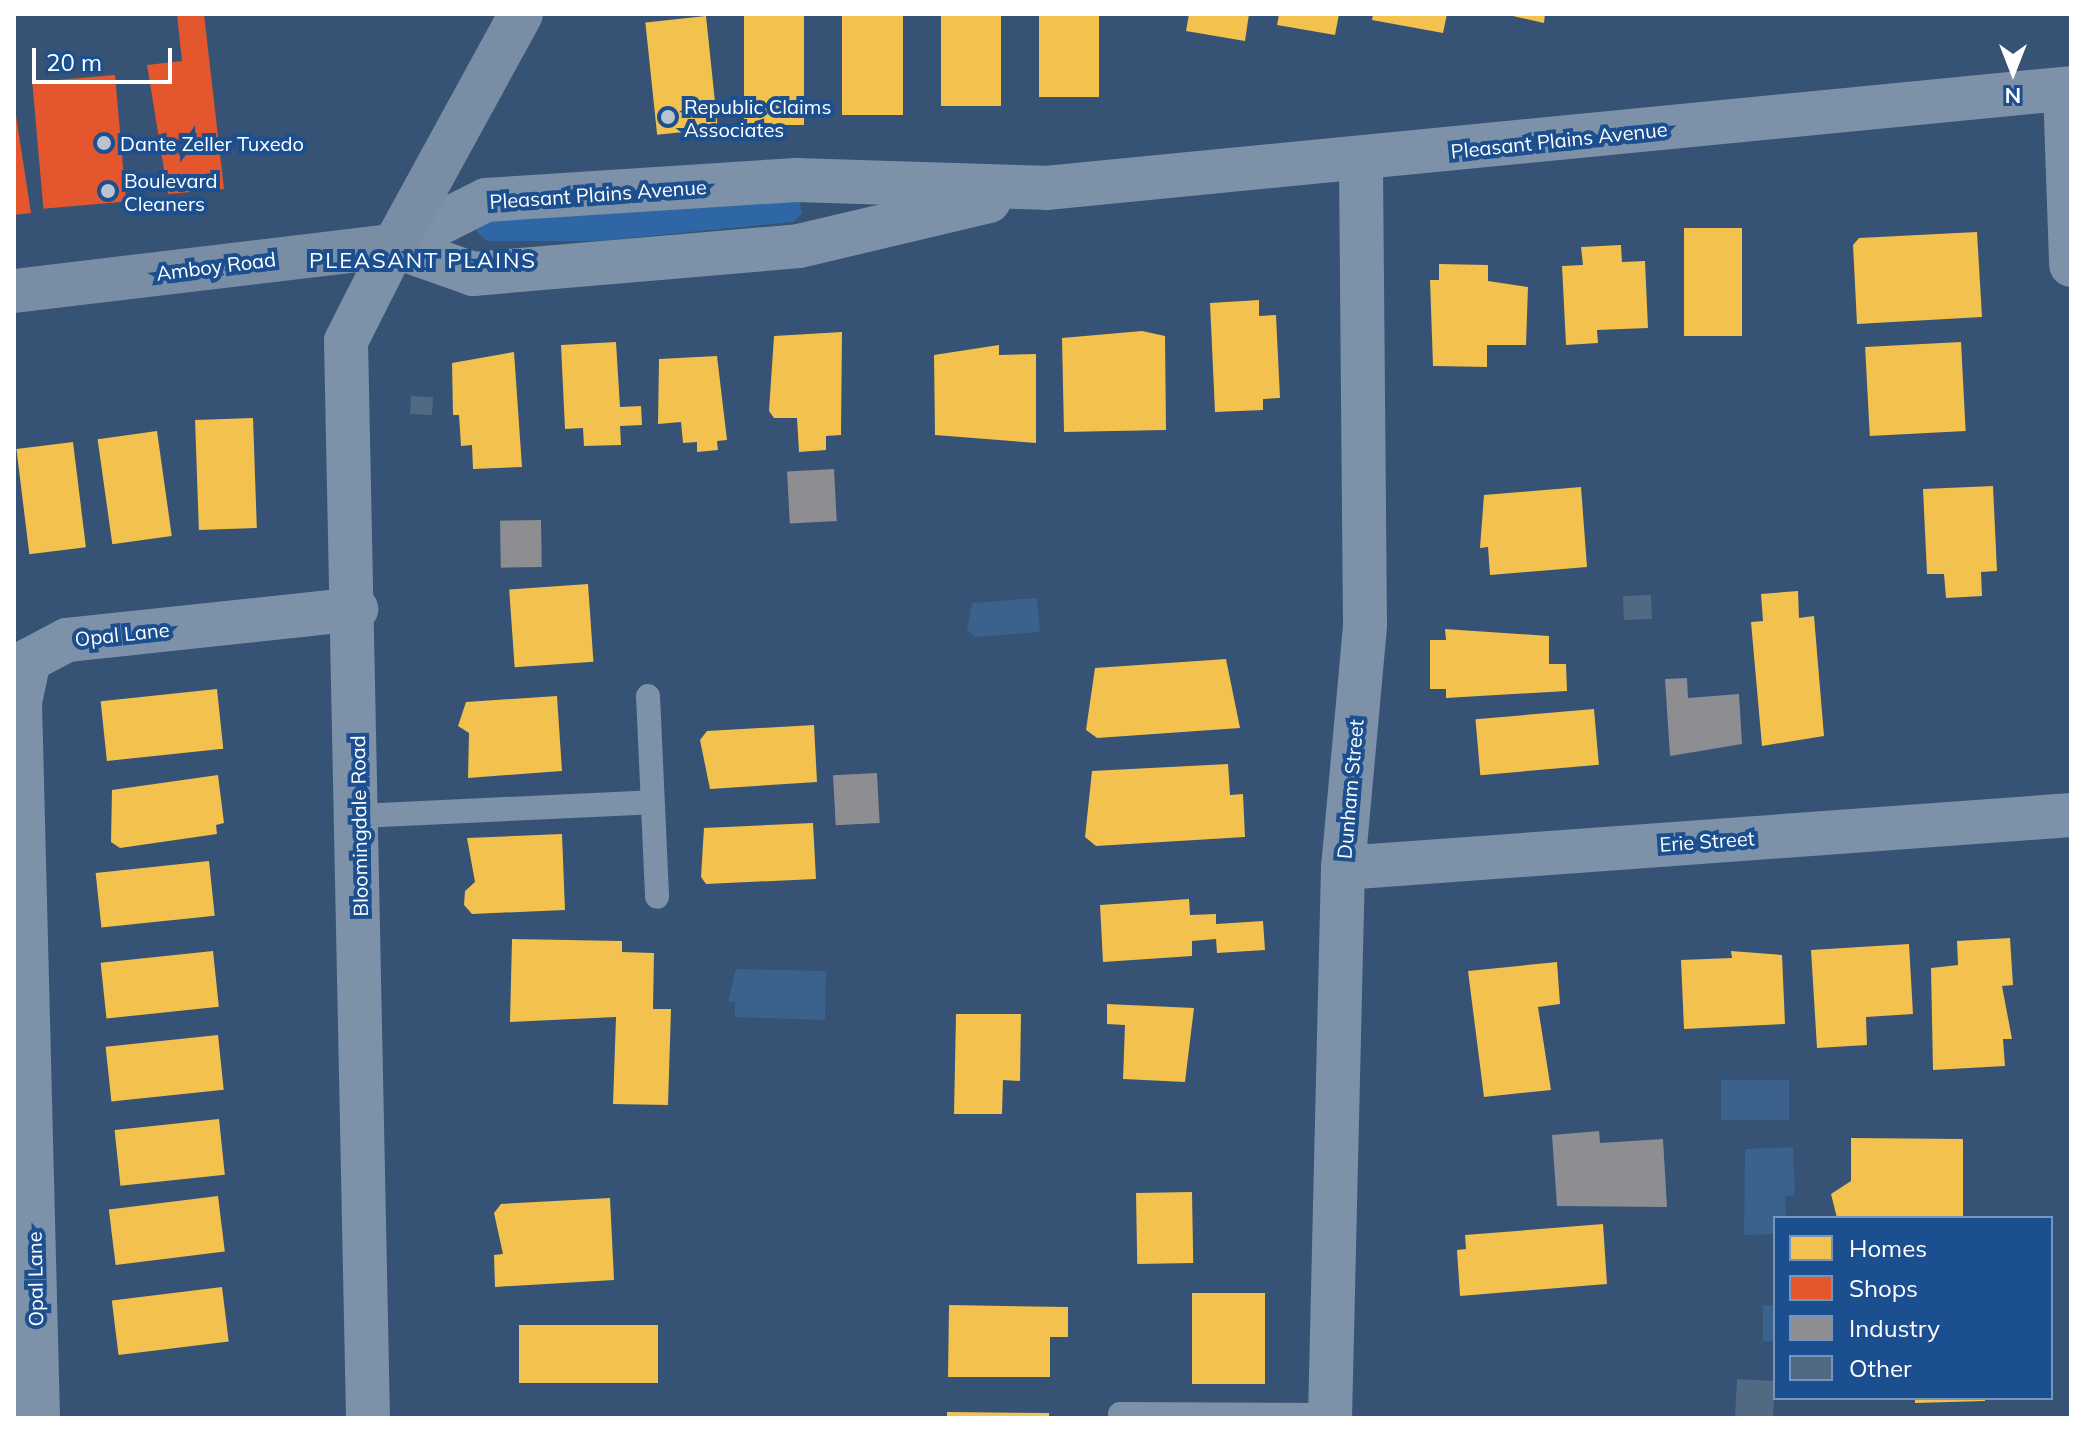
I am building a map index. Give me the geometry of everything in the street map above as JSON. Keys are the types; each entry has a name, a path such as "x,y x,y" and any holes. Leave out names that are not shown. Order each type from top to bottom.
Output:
{"main road":[{"path":"394,246 521,14"},
{"name":"Amboy Road","path":"14,291 394,246"}],"street":[{"name":"Pleasant Plains Avenue","path":"394,246 486,200 796,180 1046,188 1361,160 2068,88"},
{"path":"2068,88 2071,265"},
{"name":"Dunham Street","path":"1330,1417 1343,868 1365,625 1361,160"},
{"name":"Pleasant Plains Avenue","path":"394,246 473,274 799,246 1046,188"},
{"name":"Bloomingdale Road","path":"368,1418 356,609 346,341 394,246"},
{"name":"Opal Lane","path":"38,1418 20,702 29,660 67,640 356,609"},
{"name":"Erie Street","path":"1343,868 2071,815"}],"lane":[{"path":"648,696 657,897"},
{"path":"359,816 652,802"},
{"path":"1120,1414 1330,1417"}],"shaded area":[{"path":"799,198 802,213 793,222 598,241 487,241 476,231 481,221"},
{"path":"1037,598 1040,632 975,637 967,630 972,603"},
{"path":"736,969 826,971 825,1020 735,1017 735,1002 728,1002"},
{"path":"1721,1080 1789,1080 1789,1120 1721,1120"},
{"path":"1793,1147 1795,1195 1785,1196 1786,1216 1773,1216 1773,1234 1744,1235 1745,1149"},
{"path":"1763,1305 1773,1305 1773,1341 1763,1341"}],"building: Homes":[{"path":"744,14 804,14 804,125 744,125"},
{"path":"842,14 903,14 903,115 842,115"},
{"path":"941,14 1001,14 1001,106 941,106"},
{"path":"1039,14 1099,14 1099,97 1039,97"},
{"path":"1189,14 1249,14 1245,41 1186,31"},
{"path":"1279,14 1339,14 1335,35 1277,25"},
{"path":"1373,14 1447,14 1443,33 1372,20"},
{"path":"1504,14 1545,14 1544,23"},
{"path":"706,16 718,128 657,135 645,22"},
{"path":"1684,228 1742,228 1742,336 1684,336"},
{"path":"1977,232 1982,317 1857,324 1853,245 1859,238"},
{"path":"1621,245 1622,262 1645,261 1648,328 1597,330 1598,343 1566,345 1562,266 1583,265 1581,247"},
{"path":"1439,264 1488,265 1488,281 1528,287 1526,345 1487,345 1487,367 1433,366 1430,280 1439,280"},
{"path":"1259,300 1259,316 1276,315 1280,398 1263,399 1263,410 1215,412 1210,303"},
{"path":"1142,331 1165,336 1166,430 1064,432 1062,338"},
{"path":"842,332 841,435 826,436 826,450 799,452 797,418 774,418 769,411 774,336"},
{"path":"616,342 620,407 641,406 642,425 620,426 621,445 584,446 583,428 565,429 561,345"},
{"path":"1961,342 1966,431 1870,436 1865,347"},
{"path":"999,345 999,355 1036,354 1036,443 935,435 934,355"},
{"path":"514,352 522,467 473,469 472,445 461,446 459,415 453,415 452,363"},
{"path":"717,356 727,440 717,441 718,450 697,452 697,442 683,443 681,422 658,424 659,359"},
{"path":"253,418 257,528 199,530 195,420"},
{"path":"157,431 172,536 112,544 98,439"},
{"path":"73,442 86,547 29,554 16,449"},
{"path":"1993,486 1997,571 1981,572 1982,596 1946,598 1944,574 1927,574 1923,489"},
{"path":"1581,487 1587,567 1490,575 1488,547 1480,548 1484,495"},
{"path":"588,584 593,662 515,667 509,590"},
{"path":"1798,591 1799,618 1814,616 1824,736 1762,746 1751,622 1763,621 1761,594"},
{"path":"1445,629 1549,636 1549,664 1566,664 1567,691 1446,698 1446,689 1430,689 1430,640 1446,640"},
{"path":"1226,659 1240,728 1097,738 1086,730 1095,668"},
{"path":"217,689 223,749 107,761 101,701"},
{"path":"557,696 562,771 468,778 469,733 458,726 466,702"},
{"path":"1594,709 1599,765 1480,775 1475,719"},
{"path":"814,725 817,782 710,789 700,740 707,731"},
{"path":"1228,764 1230,795 1243,794 1245,837 1096,846 1085,837 1092,771"},
{"path":"218,775 224,823 216,825 217,834 120,848 111,842 112,790"},
{"path":"813,823 816,879 706,884 701,877 704,828"},
{"path":"562,834 565,910 472,914 464,905 465,891 475,882 467,838"},
{"path":"209,861 215,916 101,928 96,873"},
{"path":"1189,899 1190,915 1216,914 1216,924 1263,921 1265,950 1217,953 1216,939 1192,941 1192,956 1103,962 1100,905"},
{"path":"2010,938 2013,985 2002,986 2012,1039 2003,1039 2005,1066 1933,1070 1931,968 1958,965 1957,941"},
{"path":"512,939 622,941 622,952 654,953 653,1009 671,1009 668,1105 613,1104 616,1017 510,1022"},
{"path":"1909,944 1913,1014 1866,1017 1867,1045 1817,1048 1811,950"},
{"path":"213,951 219,1007 106,1019 101,963"},
{"path":"1731,951 1782,955 1785,1024 1684,1029 1681,960 1732,958"},
{"path":"1557,962 1560,1004 1538,1007 1551,1090 1484,1097 1468,971"},
{"path":"1107,1004 1194,1008 1185,1082 1123,1079 1125,1025 1107,1024"},
{"path":"956,1014 1021,1014 1020,1081 1003,1080 1002,1114 954,1114"},
{"path":"218,1035 224,1090 111,1102 106,1047"},
{"path":"219,1119 225,1175 120,1186 115,1130"},
{"path":"1851,1138 1963,1139 1963,1216 1836,1216 1831,1194 1851,1181"},
{"path":"1192,1192 1193,1263 1137,1264 1136,1193"},
{"path":"218,1196 225,1252 116,1265 109,1209"},
{"path":"610,1198 614,1280 495,1287 494,1255 503,1254 494,1213 501,1204"},
{"path":"1603,1224 1607,1284 1460,1296 1457,1250 1466,1249 1465,1235"},
{"path":"222,1287 229,1342 119,1355 112,1301"},
{"path":"1192,1293 1265,1293 1265,1384 1192,1384"},
{"path":"949,1305 1068,1307 1068,1337 1050,1337 1050,1377 948,1377"},
{"path":"519,1325 658,1325 658,1383 519,1383"},
{"path":"1915,1400 1985,1400 1985,1401 1915,1403"},
{"path":"947,1412 1049,1413 1049,1418 947,1418"}],"building: Shops":[{"path":"177,14 204,14 224,189 168,194 147,65 182,61"},
{"path":"115,75 126,202 43,209 32,82"},
{"path":"14,103 31,213 14,215"}],"building: Industry":[{"path":"834,469 837,521 790,523 787,471"},
{"path":"541,520 542,567 501,568 500,521"},
{"path":"1687,678 1688,698 1739,694 1742,744 1670,756 1665,679"},
{"path":"877,773 880,823 836,825 833,775"},
{"path":"1599,1131 1600,1143 1663,1139 1667,1207 1557,1206 1552,1135"}],"building: Other":[{"path":"411,396 433,397 432,415 410,414"},
{"path":"1651,595 1652,619 1624,620 1623,596"},
{"path":"1737,1379 1773,1381 1773,1418 1735,1418"}],"place":[{"name":"Republic Claims Associates","path":"668,117"},
{"name":"Dante Zeller Tuxedo","path":"104,143"},
{"name":"Boulevard Cleaners","path":"108,191"}],"district":[{"name":"PLEASANT PLAINS","path":"423,261"}]}
